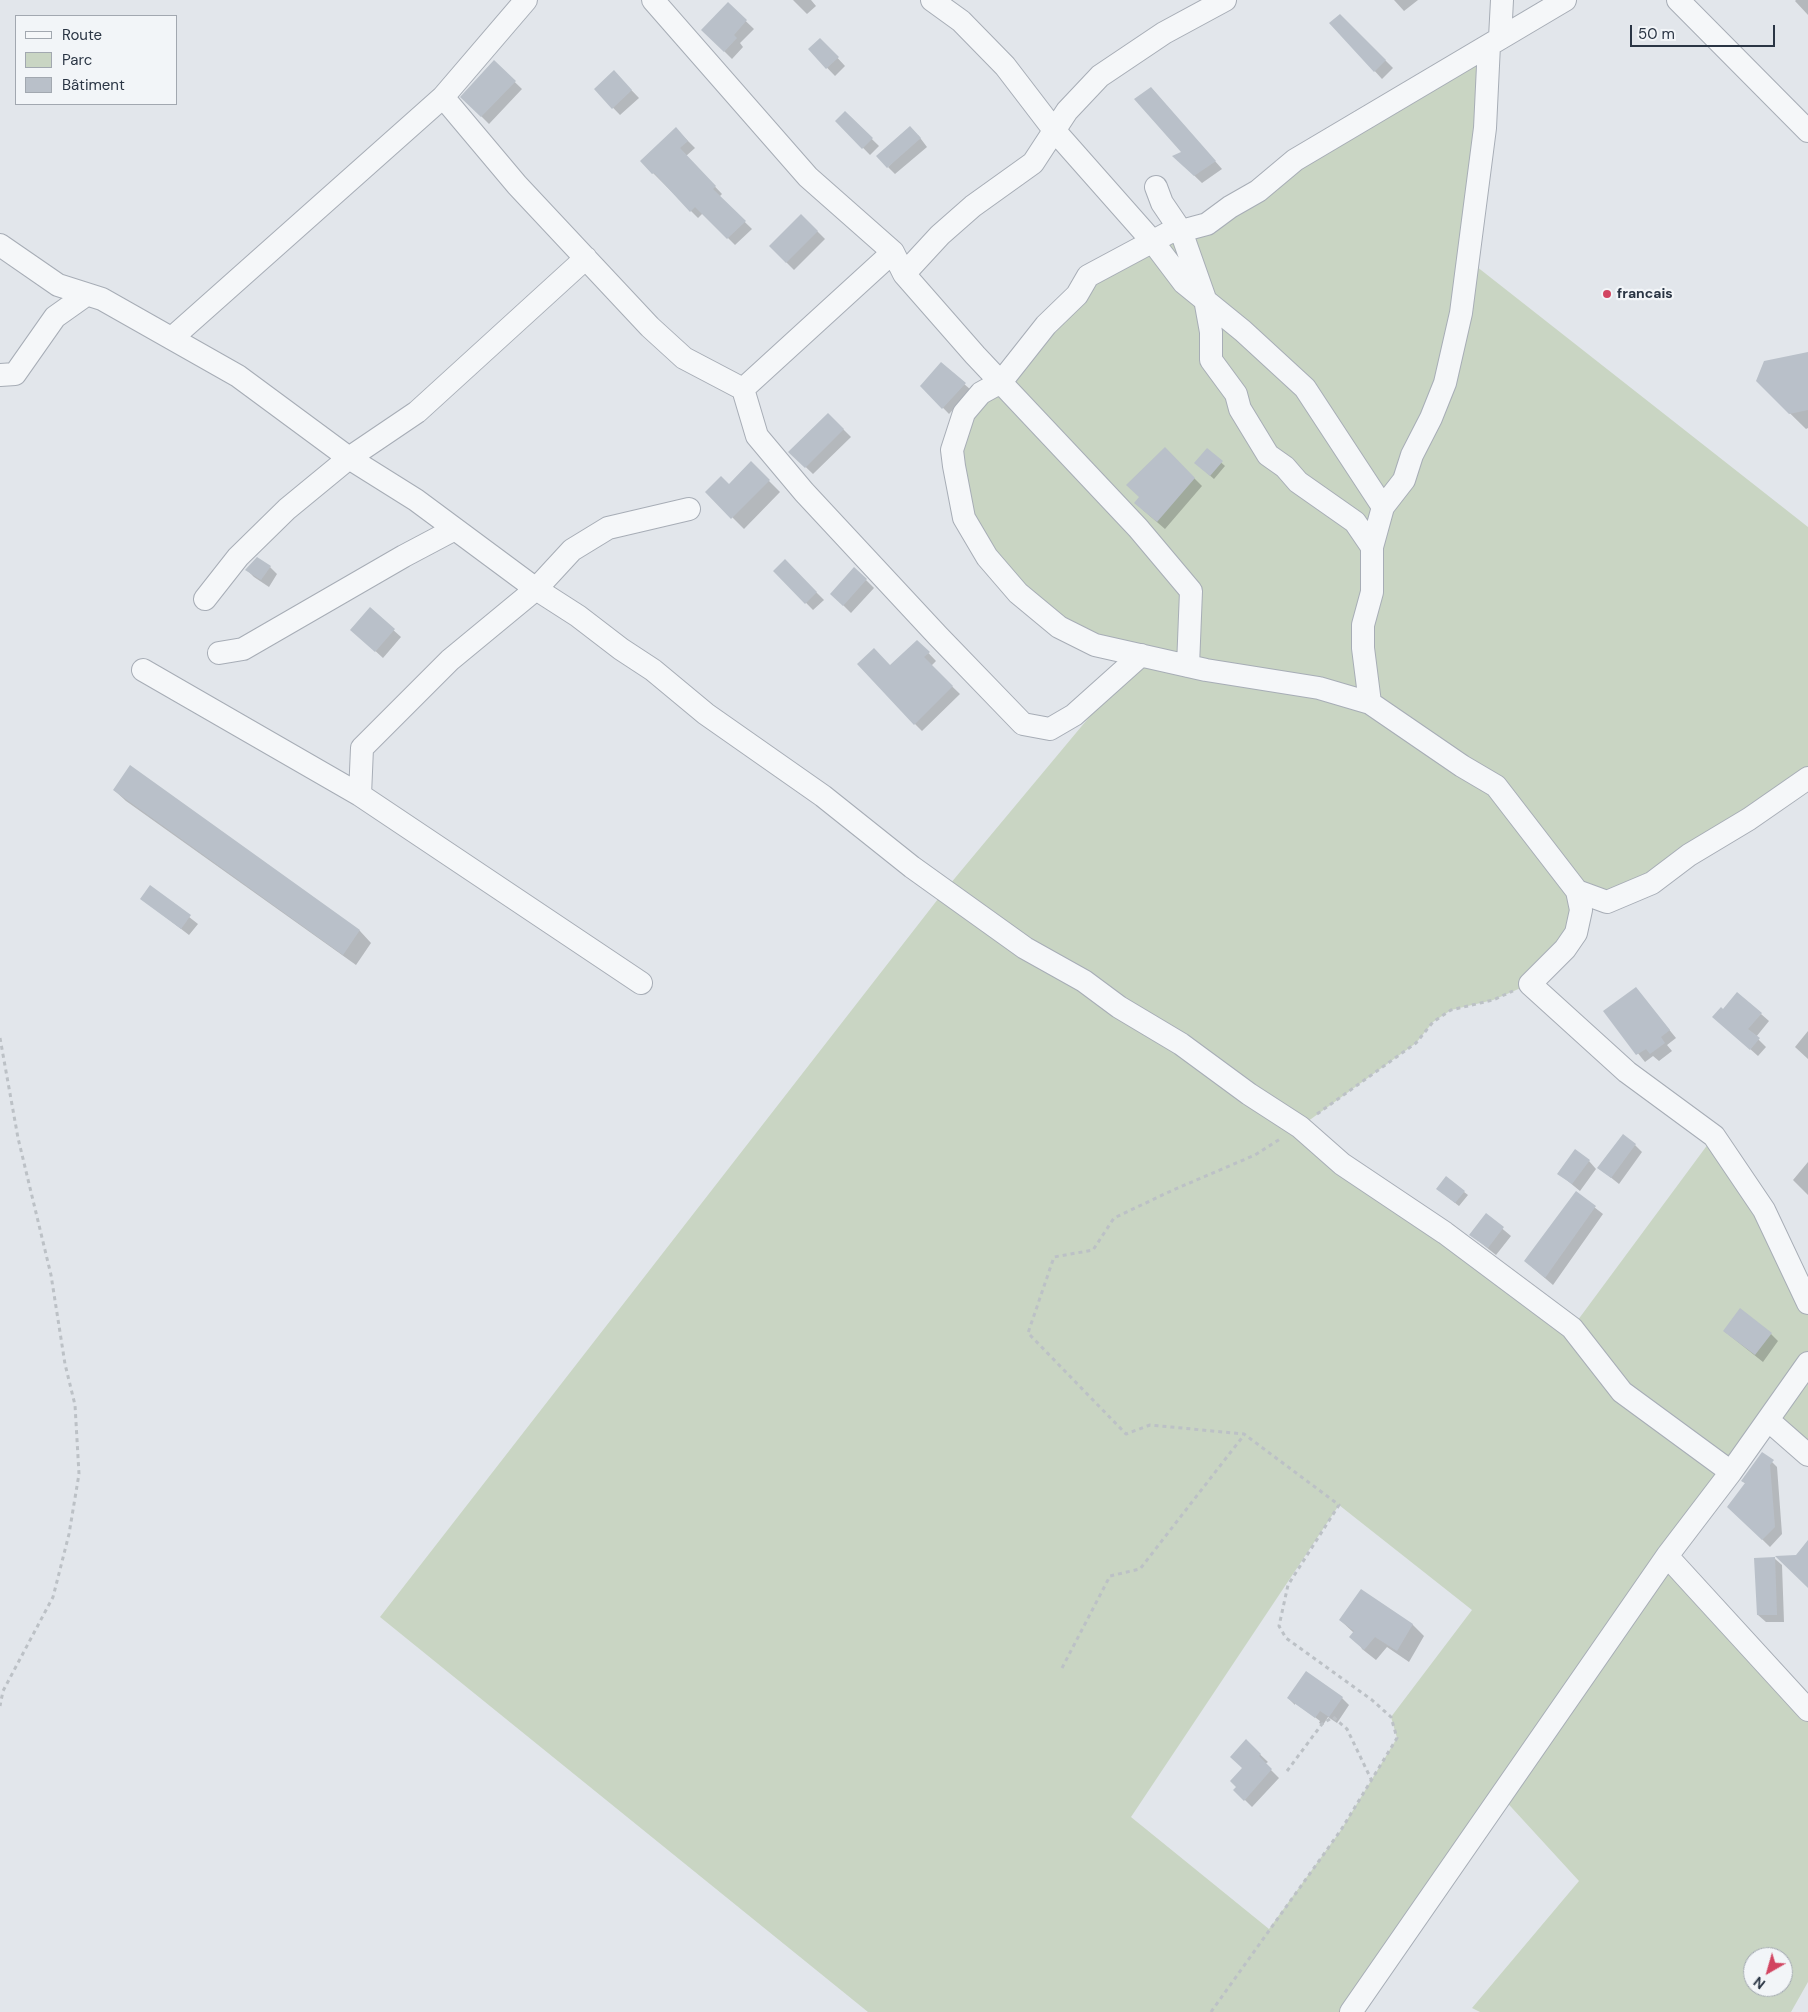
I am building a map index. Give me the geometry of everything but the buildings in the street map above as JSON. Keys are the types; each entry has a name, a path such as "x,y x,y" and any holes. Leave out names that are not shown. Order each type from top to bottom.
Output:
{"street":[{"path":"172,338 443,97 526,0"},
{"path":"653,0 808,177 893,252 904,274 1001,382 1138,528 1192,591 1188,666"},
{"path":"932,0 961,21 999,60 1054,130 1153,242 1184,283 1205,299 1305,388 1383,507"},
{"path":"904,274 940,235 973,206 1033,163 1067,111 1100,76 1164,33 1225,0"},
{"path":"1370,703 1363,648 1363,625 1372,592 1372,547 1383,507 1404,480 1412,455 1431,418 1445,383 1461,313 1502,0"},
{"path":"1565,0 1295,160 1258,191 1206,224 1181,231 1172,231 1088,276 1077,295 1046,325 1001,382 980,393 964,413 952,450 964,518 987,557 1018,593 1059,627 1095,645 1188,666 1319,688 1370,703 1462,766 1496,786 1577,891 1581,910 1576,933 1565,949 1530,984 1627,1072 1714,1136 1764,1210 1808,1303"},
{"path":"1678,0 1808,132"},
{"path":"443,97 517,185 650,327 684,358 743,390 757,436 831,521 1023,724 1050,729 1074,715 1141,655"},
{"path":"1156,186 1162,203 1181,231 1205,299 1211,332 1211,360 1236,394 1240,409 1268,455 1285,466 1298,482 1355,522 1372,547"},
{"path":"0,245 58,285 102,299 238,376 349,458 416,500 536,589 578,616 653,670 706,714 823,796 912,867 1025,948 1084,982 1119,1007 1181,1044 1249,1094 1300,1126 1342,1164 1444,1233 1572,1328 1622,1392 1731,1472"},
{"path":"743,390 893,252"},
{"path":"205,599 238,557 288,508 349,458 417,412 586,258"},
{"path":"0,375 15,374 55,317 86,294"},
{"path":"360,796 362,748 450,660 536,589 572,550 608,528 689,509"},
{"path":"219,653 243,650 404,556 455,529"},
{"path":"144,670 360,796 641,983"},
{"path":"1577,891 1607,902 1652,883 1689,855 1749,819 1808,778"},
{"path":"1351,2012 1667,1556 1731,1472 1808,1363"},
{"path":"1768,1420 1808,1455"},
{"path":"1667,1556 1808,1710"}],"path":[{"path":"1211,2012 1341,1830 1397,1738 1391,1717 1372,1700 1286,1638 1279,1626 1288,1585 1339,1505 1244,1434 1150,1425 1126,1434 1028,1333 1054,1257 1093,1250 1114,1218 1173,1190 1255,1156 1416,1043 1432,1022 1451,1010 1493,1000 1530,984"},
{"path":"0,1038 18,1138 51,1275 65,1364 74,1405 78,1474 68,1534 53,1597 7,1683 0,1706"},
{"path":"1062,1668 1110,1576 1140,1570 1244,1434"},
{"path":"1287,1772 1322,1724 1333,1717 1347,1729 1371,1780"}],"green space":[{"path":"1489,45 1467,259 1808,527 1808,775 1607,902 1577,891 1576,933 1530,984 1493,1000 1451,1010 1433,1022 1416,1043 1300,1127 1572,1328 1714,1136 1808,1303 1808,1455 1769,1420 1669,1558 1808,1710 1808,1982 1791,2012 1480,2012 1472,2008 1579,1881 1501,1796 1346,2012 868,2012 380,1617 945,890 1141,655 1070,632 987,557 954,466 964,413 1088,276 1207,224","holes":["1339,1505 1472,1610 1391,1717 1397,1738 1341,1830 1269,1929 1131,1817"]}],"place":[{"name":"francais","path":"1607,294"}]}
